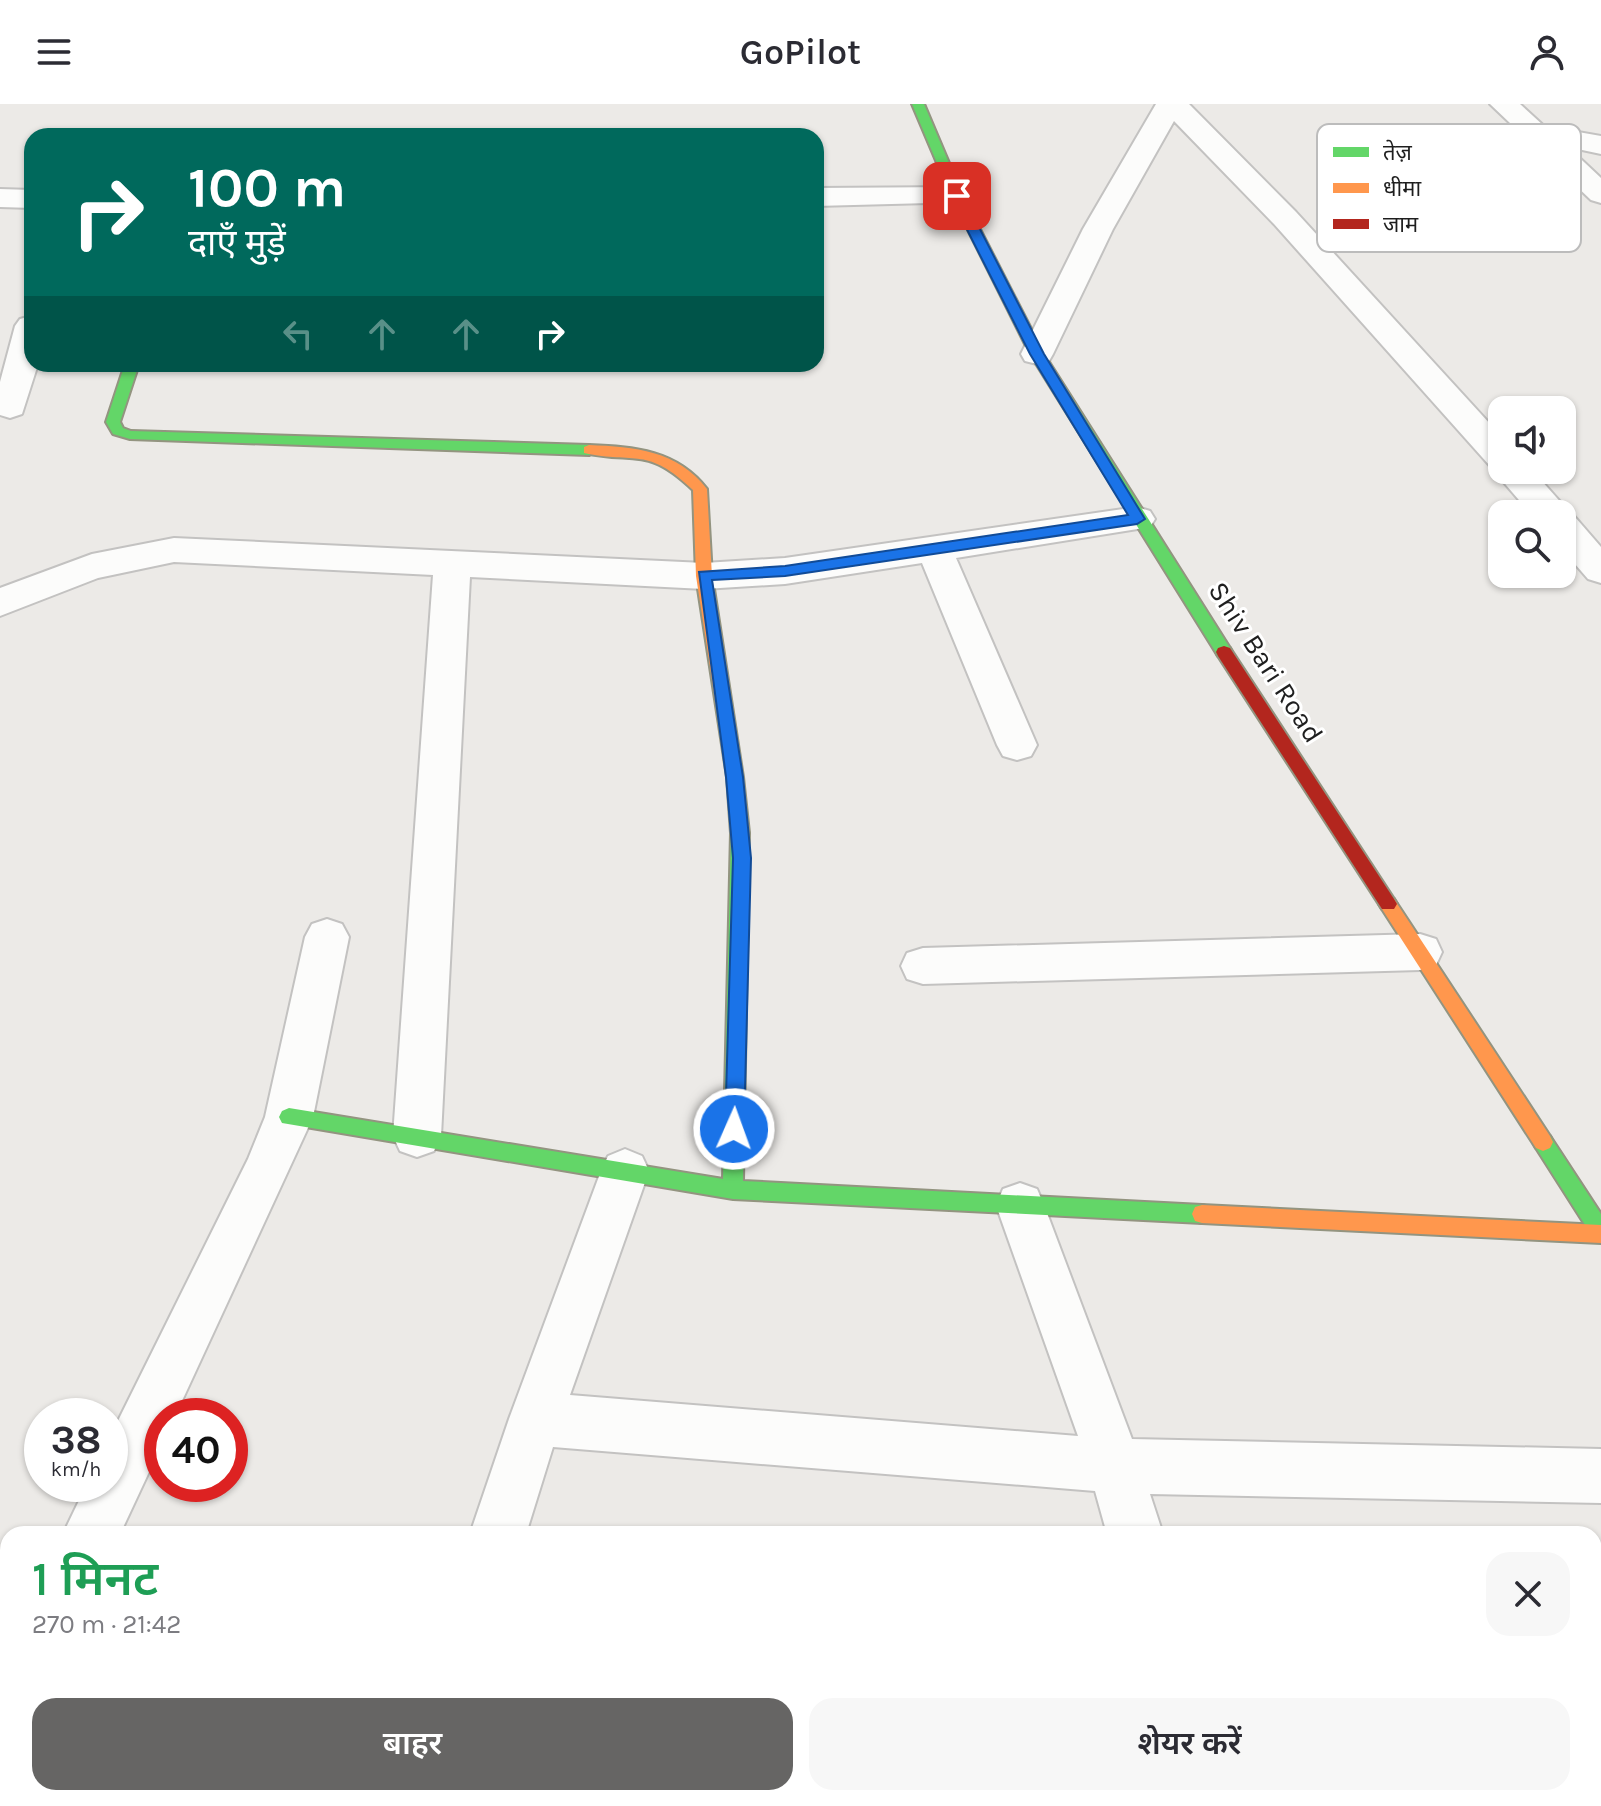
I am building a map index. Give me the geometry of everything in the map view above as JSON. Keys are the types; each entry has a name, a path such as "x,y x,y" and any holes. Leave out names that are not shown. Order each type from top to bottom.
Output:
{"street":[{"name":"Shiv Bari Road","path":"918,104 957,196 1037,354 1137,519 1601,1233"},
{"path":"1037,354 1098,229 1171,104 1285,218 1488,443"},
{"path":"1504,104 1525,124"},
{"path":"1581,141 1601,145"},
{"path":"1581,176 1601,194"},
{"path":"824,197 957,196"},
{"path":"0,198 24,199"},
{"path":"10,407 21,326"},
{"path":"129,372 113,422 118,431 130,435 644,452 677,465 700,489 704,576 735,777 742,858 733,1190"},
{"path":"1524,484 1539,500"},
{"path":"0,603 85,566 174,550 704,576 785,571 1137,519"},
{"path":"1576,542 1601,570"},
{"path":"934,549 1017,745"},
{"path":"417,1136 452,563"},
{"path":"95,1526 269,1166 289,1117 327,937"},
{"path":"923,966 1420,952"},
{"path":"289,1117 733,1190 1601,1233"},
{"path":"501,1526 535,1419 625,1171"},
{"path":"1020,1205 1115,1466 1133,1526"},
{"path":"535,1419 1115,1466 1601,1476"}],"traffic: fast":[{"path":"918,104 957,196 1037,354 1224,652"},
{"path":"129,372 113,422 118,431 130,435 589,450"},
{"path":"733,1190 740,833"},
{"path":"289,1117 733,1190 1202,1214"},
{"path":"1543,1142 1601,1232"}],"traffic: slow":[{"path":"589,450 650,455 674,466 700,489 704,576 735,777 740,833"},
{"path":"1388,904 1543,1142"},
{"path":"1202,1214 1601,1234"}],"traffic: jam":[{"path":"1224,652 1388,904"}],"route":[{"path":"734,1129 742,858 735,777 704,576 785,571 1137,519 1037,354 957,196"}]}
